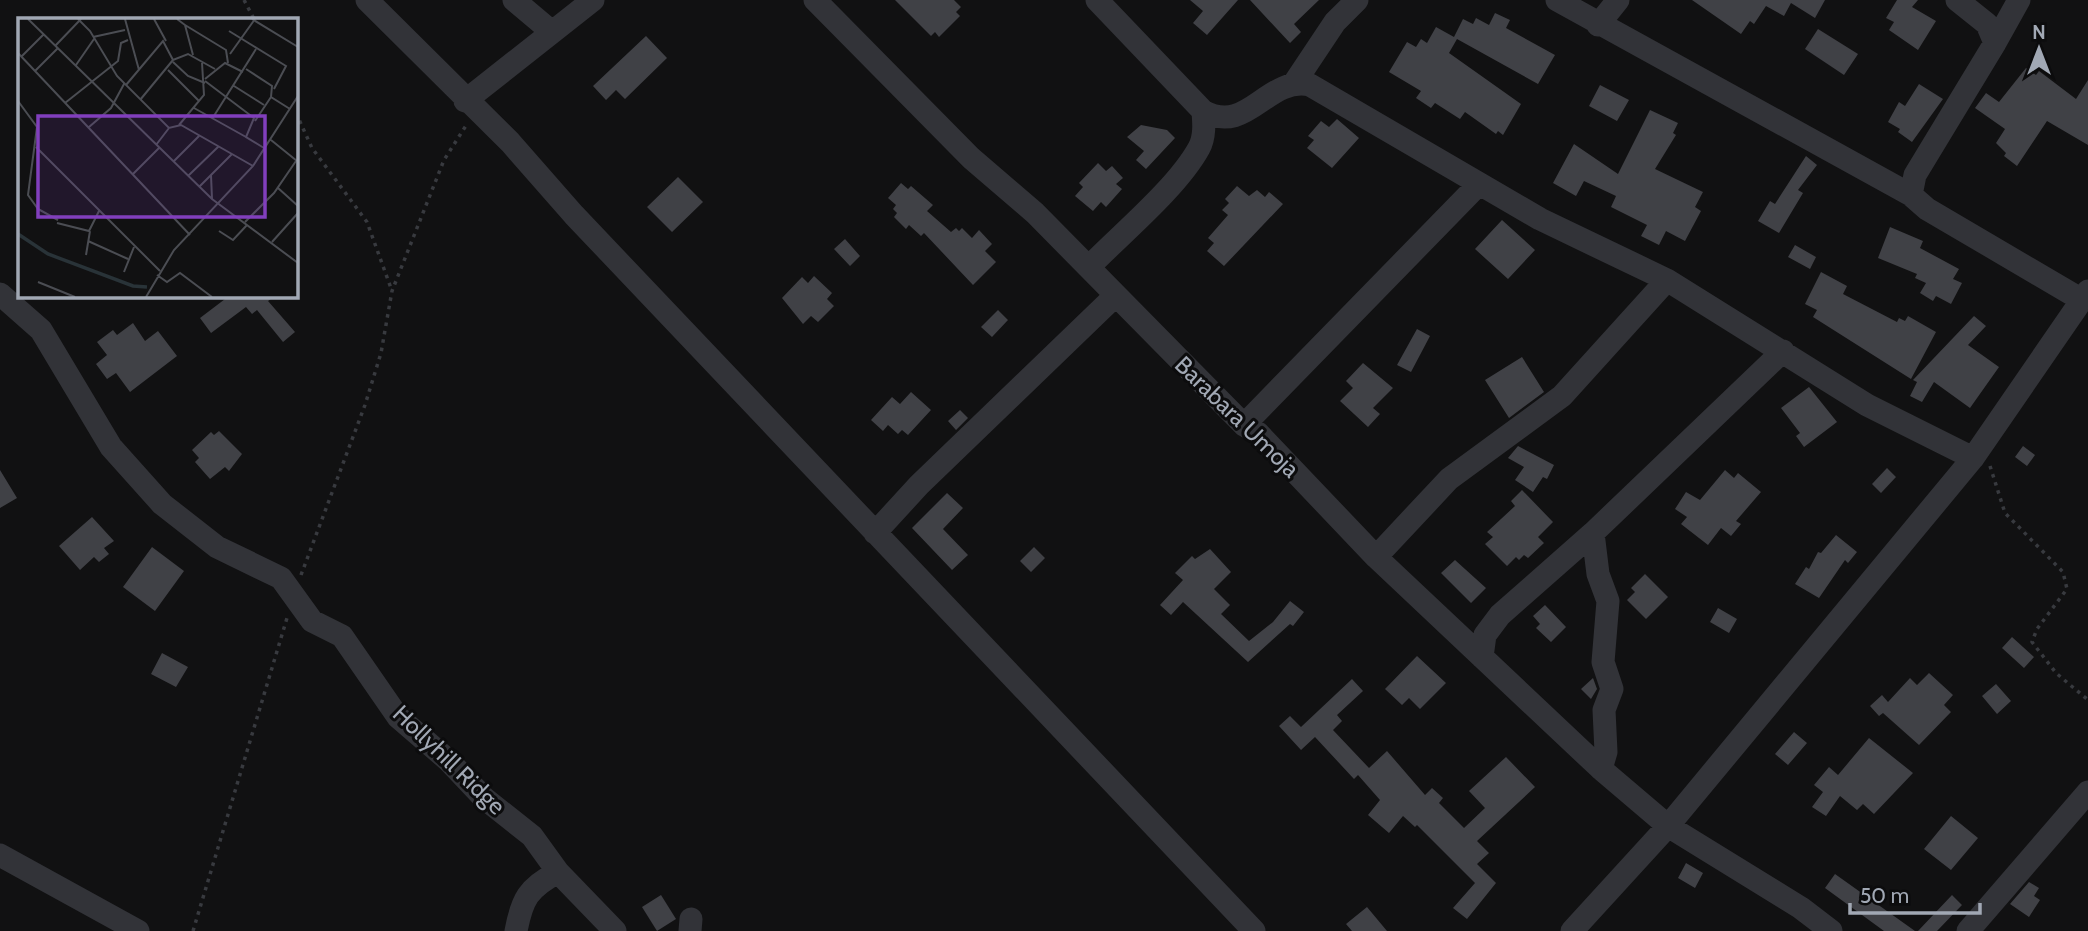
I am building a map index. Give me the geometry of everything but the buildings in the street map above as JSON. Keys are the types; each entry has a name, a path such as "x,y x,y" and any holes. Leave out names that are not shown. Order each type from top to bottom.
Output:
{"street":[{"path":"367,0 470,106 510,142 574,215 1254,931"},
{"path":"514,0 552,32"},
{"path":"470,106 552,32 593,0"},
{"name":"Barabara Umoja","path":"815,0 971,158 1035,213 1114,297 1244,425 1258,433 1376,557 1601,769 1668,826 1801,908 1831,931"},
{"path":"1097,0 1208,121"},
{"path":"1295,82 1335,22 1357,0"},
{"path":"1557,0 1598,25 1911,195 1927,209 2085,295 1978,451 1668,826 1572,931"},
{"path":"1598,25 1618,0"},
{"path":"1957,0 1987,23 1995,43"},
{"path":"1911,195 1915,175 2019,0"},
{"path":"1208,121 1229,117 1252,108 1282,86 1295,82 1310,85 1540,219 1667,280 1867,405 1978,451"},
{"path":"1088,267 1171,184 1199,148 1208,121"},
{"path":"1244,425 1479,184"},
{"path":"1376,557 1449,479 1562,396 1667,280"},
{"name":"Hollyhill Ridge","path":"0,294 41,330 111,447 162,504 217,547 281,578 312,621 342,636 398,717 449,761 484,798 532,836 558,872 615,931"},
{"path":"875,533 919,485 1114,297"},
{"path":"1482,657 1485,635 1500,615 1593,533 1783,351"},
{"path":"1593,533 1598,574 1608,601 1603,662 1612,689 1604,710 1606,752 1601,769"},
{"path":"1968,931 2088,792"},
{"path":"0,855 138,931"},
{"path":"516,931 522,901 543,879 558,872"}],"path":[{"path":"244,0 253,18"},
{"path":"193,931 270,682 293,596 365,405 381,353 392,291 444,160 470,106"},
{"path":"298,117 312,148 367,222 392,291"},
{"path":"1978,451 2005,513 2063,572 2068,582 2067,589 2037,629 2032,642 2056,673 2088,700"}]}
